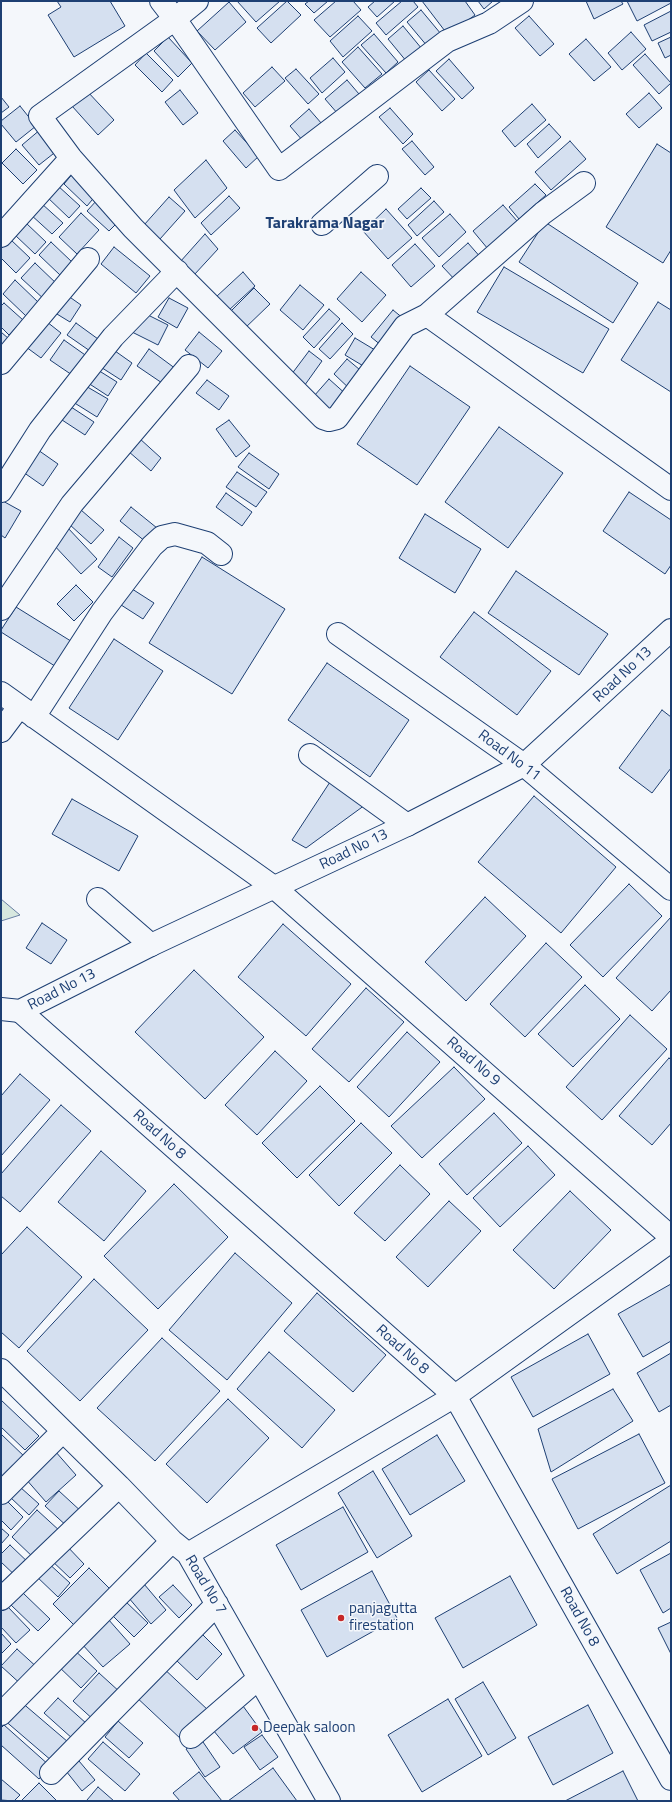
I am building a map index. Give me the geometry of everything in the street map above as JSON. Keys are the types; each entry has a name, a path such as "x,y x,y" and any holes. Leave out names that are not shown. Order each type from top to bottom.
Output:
{"street":[{"path":"161,1 279,169 447,41 489,23 522,1"},
{"path":"197,1 175,19 40,116 71,158 133,228 323,418 329,420 337,418 406,326 427,315 543,213 584,183"},
{"path":"1,236 71,158"},
{"path":"322,224 377,176"},
{"path":"1,363 88,259"},
{"path":"1,491 40,430 113,337 176,271"},
{"path":"427,315 671,489"},
{"path":"1,609 72,504 189,366"},
{"path":"1,731 27,712 152,546 162,537 174,534 207,543 221,554"},
{"name":"Road No 13","path":"10,1010 275,888 407,825 524,765 671,630"},
{"name":"Road No 11","path":"338,634 524,765 671,889"},
{"name":"Road No 9","path":"1,693 275,888 671,1237"},
{"path":"310,756 407,825"},
{"path":"98,899 151,945"},
{"name":"Road No 8","path":"10,1010 455,1396 671,1779"},
{"path":"1,1714 180,1548 455,1396 671,1241"},
{"name":"Road No 7","path":"1,1370 180,1548 217,1604 329,1801"},
{"path":"1,1493 62,1431"},
{"path":"1,1598 119,1486"},
{"path":"51,1773 217,1604"},
{"path":"191,1737 259,1678"}],"shaded area":[{"path":"1,899 20,915 1,921"}],"building":[{"path":"57,1 110,1 125,26 74,57 48,15 61,7"},
{"path":"237,1 280,1 256,22"},
{"path":"287,1 301,15 271,43 257,28"},
{"path":"309,1 328,1 314,13 305,4"},
{"path":"336,1 353,1 361,10 330,37 314,20"},
{"path":"375,1 395,1 377,17 368,7"},
{"path":"402,1 413,1 418,7 386,35 376,23"},
{"path":"422,1 465,1 475,15 448,35"},
{"path":"478,1 493,1 484,9"},
{"path":"586,1 621,1 623,4 594,19"},
{"path":"627,1 671,1 671,3 637,21"},
{"path":"229,2 246,22 215,50 197,31"},
{"path":"421,10 441,34 428,47 407,22"},
{"path":"671,11 671,32 652,41 644,25"},
{"path":"358,16 372,31 343,57 330,41"},
{"path":"529,16 554,44 540,56 515,28"},
{"path":"403,26 422,49 407,62 388,39"},
{"path":"631,32 646,49 622,70 608,53"},
{"path":"374,34 398,62 386,73 361,45"},
{"path":"168,37 192,63 178,77 154,51"},
{"path":"671,37 671,55 665,58 658,43"},
{"path":"586,39 611,67 594,81 569,54"},
{"path":"358,47 382,74 365,88 342,62"},
{"path":"146,53 173,80 162,92 135,65"},
{"path":"645,54 671,83 659,94 633,65"},
{"path":"333,58 345,72 322,93 310,78"},
{"path":"449,59 474,88 462,99 436,71"},
{"path":"272,67 285,81 255,107 243,93"},
{"path":"296,69 319,94 308,104 285,78"},
{"path":"429,70 455,99 442,111 416,82"},
{"path":"347,80 359,94 338,114 325,99"},
{"path":"180,90 198,113 183,125 165,102"},
{"path":"87,91 114,120 98,135 72,106"},
{"path":"649,93 662,108 639,128 626,114"},
{"path":"1,97 9,107 1,113"},
{"path":"532,104 546,120 515,147 502,131"},
{"path":"20,106 36,126 16,142 1,124 1,121"},
{"path":"390,108 413,134 403,144 379,117"},
{"path":"309,109 322,124 303,141 290,126"},
{"path":"549,124 561,137 538,158 527,144"},
{"path":"41,129 58,150 39,165 22,145"},
{"path":"235,130 259,156 246,168 223,141"},
{"path":"412,141 434,167 425,175 402,149"},
{"path":"570,141 586,159 551,190 535,172"},
{"path":"657,144 671,153 671,250 663,263 606,227"},
{"path":"16,149 37,170 23,184 2,163"},
{"path":"206,160 227,188 195,218 174,190"},
{"path":"74,172 97,194 87,206 64,184"},
{"path":"535,184 546,195 519,219 509,207"},
{"path":"57,185 80,206 69,218 46,196"},
{"path":"421,188 431,198 407,219 398,209"},
{"path":"229,196 240,208 211,235 201,223"},
{"path":"169,197 185,211 160,239 144,225"},
{"path":"98,199 120,220 109,231 87,211"},
{"path":"434,201 444,212 417,236 408,225"},
{"path":"41,203 63,223 52,234 30,214"},
{"path":"503,205 518,222 488,249 473,231"},
{"path":"386,209 412,238 388,259 363,231"},
{"path":"81,213 99,230 77,254 59,237"},
{"path":"450,214 466,232 439,257 422,238"},
{"path":"545,222 638,283 613,323 519,262"},
{"path":"26,223 46,242 35,254 15,235"},
{"path":"205,234 218,249 194,275 180,262"},
{"path":"10,239 30,258 16,273 1,258 1,249"},
{"path":"51,242 72,262 60,275 39,255"},
{"path":"468,243 482,259 457,282 442,266"},
{"path":"415,244 435,266 411,287 392,265"},
{"path":"114,247 150,276 136,293 101,264"},
{"path":"35,263 59,286 46,301 21,278"},
{"path":"504,267 609,329 583,373 477,312"},
{"path":"243,272 255,286 228,311 216,297"},
{"path":"361,272 386,295 362,322 337,299"},
{"path":"15,280 39,303 26,316 3,294"},
{"path":"300,285 324,305 303,330 280,310"},
{"path":"254,288 270,304 243,330 227,315"},
{"path":"64,293 81,305 70,322 52,311"},
{"path":"169,298 188,308 177,328 158,317"},
{"path":"658,302 671,310 671,392 621,360"},
{"path":"4,303 23,320 9,335 1,327 1,306"},
{"path":"329,309 340,319 314,348 303,337"},
{"path":"393,310 404,319 382,346 371,337"},
{"path":"140,311 168,325 158,345 130,331"},
{"path":"42,318 61,333 41,358 22,344"},
{"path":"76,323 98,339 90,351 67,335"},
{"path":"342,323 353,334 330,359 319,349"},
{"path":"1,332 9,339 1,348"},
{"path":"199,332 222,351 208,368 185,350"},
{"path":"355,338 380,353 370,370 345,355"},
{"path":"64,340 88,357 75,377 50,360"},
{"path":"108,346 132,363 121,380 96,364"},
{"path":"149,349 176,369 165,385 137,366"},
{"path":"309,351 322,361 302,389 288,379"},
{"path":"347,359 366,375 352,391 334,374"},
{"path":"410,366 470,407 417,485 357,444"},
{"path":"93,367 117,382 108,396 85,381"},
{"path":"329,379 348,396 332,413 314,396"},
{"path":"207,380 229,396 219,410 196,393"},
{"path":"84,385 108,399 97,417 73,402"},
{"path":"68,405 94,422 85,435 59,418"},
{"path":"229,420 250,446 236,457 216,429"},
{"path":"499,427 563,473 508,548 445,502"},
{"path":"139,438 161,458 151,471 128,451"},
{"path":"38,450 58,464 43,486 23,472"},
{"path":"249,453 279,474 269,489 238,467"},
{"path":"237,472 267,492 256,507 226,487"},
{"path":"629,492 671,520 671,565 665,574 603,531"},
{"path":"226,493 252,512 242,526 216,507"},
{"path":"1,500 21,511 5,538 1,535"},
{"path":"131,507 157,528 146,542 120,521"},
{"path":"81,510 104,530 91,544 69,524"},
{"path":"425,514 481,549 455,593 399,558"},
{"path":"67,527 97,559 81,574 51,542"},
{"path":"119,537 133,548 112,577 98,567"},
{"path":"202,557 285,609 232,694 149,643"},
{"path":"516,571 608,634 579,675 488,613"},
{"path":"76,585 93,602 74,621 57,604"},
{"path":"129,587 154,603 143,619 118,603"},
{"path":"16,607 74,643 58,668 1,632"},
{"path":"474,612 551,671 517,715 440,657"},
{"path":"114,639 163,671 118,740 69,708"},
{"path":"327,663 409,720 370,777 288,720"},
{"path":"662,710 671,717 671,768 652,793 619,768"},
{"path":"330,782 365,805 306,848 292,840"},
{"path":"534,796 616,867 561,933 478,862"},
{"path":"72,799 138,836 119,871 52,834"},
{"path":"629,884 662,916 603,977 570,945"},
{"path":"485,897 526,936 466,1001 425,962"},
{"path":"671,917 671,990 652,1011 616,978"},
{"path":"42,923 67,940 51,964 26,948"},
{"path":"283,924 351,984 306,1036 238,977"},
{"path":"546,943 582,977 525,1037 490,1004"},
{"path":"194,970 264,1037 205,1099 135,1032"},
{"path":"585,985 620,1019 573,1067 538,1034"},
{"path":"366,988 404,1022 349,1082 312,1049"},
{"path":"630,1015 667,1049 602,1120 566,1087"},
{"path":"407,1032 440,1062 389,1117 357,1087"},
{"path":"275,1051 307,1081 257,1135 225,1105"},
{"path":"669,1058 671,1060 671,1123 652,1145 619,1116"},
{"path":"454,1067 485,1099 422,1158 391,1126"},
{"path":"20,1074 50,1100 1,1156 1,1096"},
{"path":"320,1086 355,1121 297,1178 262,1143"},
{"path":"61,1105 91,1131 20,1212 1,1196 1,1174"},
{"path":"494,1113 522,1143 467,1195 439,1164"},
{"path":"361,1123 392,1153 339,1206 309,1175"},
{"path":"528,1146 555,1175 500,1227 473,1198"},
{"path":"101,1151 146,1191 104,1241 58,1202"},
{"path":"400,1165 430,1194 385,1241 354,1213"},
{"path":"174,1184 228,1237 158,1309 104,1256"},
{"path":"570,1191 611,1230 554,1289 513,1250"},
{"path":"449,1201 481,1231 428,1287 396,1257"},
{"path":"27,1227 82,1277 19,1348 1,1332 1,1255"},
{"path":"235,1253 292,1303 227,1380 169,1330"},
{"path":"94,1279 148,1330 80,1401 27,1351"},
{"path":"671,1284 671,1341 643,1357 618,1314"},
{"path":"317,1293 386,1355 353,1392 284,1331"},
{"path":"588,1334 610,1374 533,1417 511,1377"},
{"path":"162,1338 220,1391 155,1461 97,1408"},
{"path":"269,1352 335,1410 302,1448 237,1389"},
{"path":"671,1353 671,1405 659,1412 637,1373"},
{"path":"613,1389 633,1421 551,1472 538,1429"},
{"path":"228,1399 269,1438 207,1503 166,1464"},
{"path":"1,1400 39,1436 25,1450 1,1427"},
{"path":"1,1434 27,1459 1,1486"},
{"path":"639,1434 665,1483 578,1529 552,1479"},
{"path":"437,1435 465,1481 410,1515 382,1469"},
{"path":"55,1451 76,1475 46,1502 25,1478"},
{"path":"373,1471 412,1536 377,1558 338,1493"},
{"path":"671,1485 671,1541 617,1574 593,1534"},
{"path":"20,1487 39,1504 29,1515 10,1497"},
{"path":"59,1491 84,1514 70,1529 45,1506"},
{"path":"6,1500 23,1517 11,1530 1,1520 1,1505"},
{"path":"343,1507 368,1552 301,1590 276,1545"},
{"path":"37,1510 61,1532 36,1560 12,1537"},
{"path":"1,1528 9,1535 1,1544"},
{"path":"64,1543 84,1564 70,1578 49,1558"},
{"path":"10,1545 33,1567 20,1580 1,1562 1,1554"},
{"path":"671,1553 671,1608 663,1613 640,1570"},
{"path":"46,1561 70,1583 58,1597 34,1574"},
{"path":"89,1568 114,1593 78,1629 53,1604"},
{"path":"372,1571 397,1618 327,1657 301,1610"},
{"path":"510,1576 537,1625 463,1668 435,1618"},
{"path":"144,1584 166,1610 151,1624 128,1597"},
{"path":"173,1585 192,1605 179,1618 159,1597"},
{"path":"23,1593 50,1619 38,1631 11,1605"},
{"path":"124,1600 148,1623 134,1637 111,1614"},
{"path":"7,1606 30,1630 16,1643 1,1627 1,1611"},
{"path":"108,1619 130,1644 103,1667 81,1643"},
{"path":"671,1622 671,1654 658,1628"},
{"path":"1,1633 11,1644 1,1654"},
{"path":"202,1634 222,1654 197,1680 176,1660"},
{"path":"72,1648 97,1671 81,1688 56,1664"},
{"path":"17,1649 40,1670 24,1687 1,1666"},
{"path":"160,1665 209,1711 182,1740 133,1694"},
{"path":"99,1673 121,1693 96,1722 73,1701"},
{"path":"483,1682 516,1738 488,1755 455,1699"},
{"path":"58,1698 87,1724 73,1739 44,1713"},
{"path":"448,1699 482,1756 422,1792 388,1735"},
{"path":"20,1701 68,1742 52,1761 3,1719"},
{"path":"588,1705 613,1753 553,1785 528,1737"},
{"path":"243,1706 262,1732 233,1754 213,1730"},
{"path":"118,1721 143,1743 129,1758 105,1737"},
{"path":"4,1725 50,1766 39,1779 1,1745 1,1728"},
{"path":"262,1735 278,1757 260,1770 244,1747"},
{"path":"201,1739 220,1767 205,1777 186,1749"},
{"path":"103,1742 140,1774 125,1791 88,1759"},
{"path":"79,1761 95,1780 82,1791 66,1771"},
{"path":"273,1768 297,1801 228,1801"},
{"path":"623,1771 638,1801 565,1801"},
{"path":"199,1772 222,1801 180,1801 173,1793"},
{"path":"1,1779 20,1795 14,1801 1,1800"},
{"path":"39,1783 57,1801 21,1801"},
{"path":"98,1787 114,1801 88,1801 87,1800"}],"place":[{"name":"panjagutta firestation","path":"341,1618"},
{"name":"Deepak saloon","path":"255,1728"}],"district":[{"name":"Tarakrama Nagar","path":"325,224"}]}
